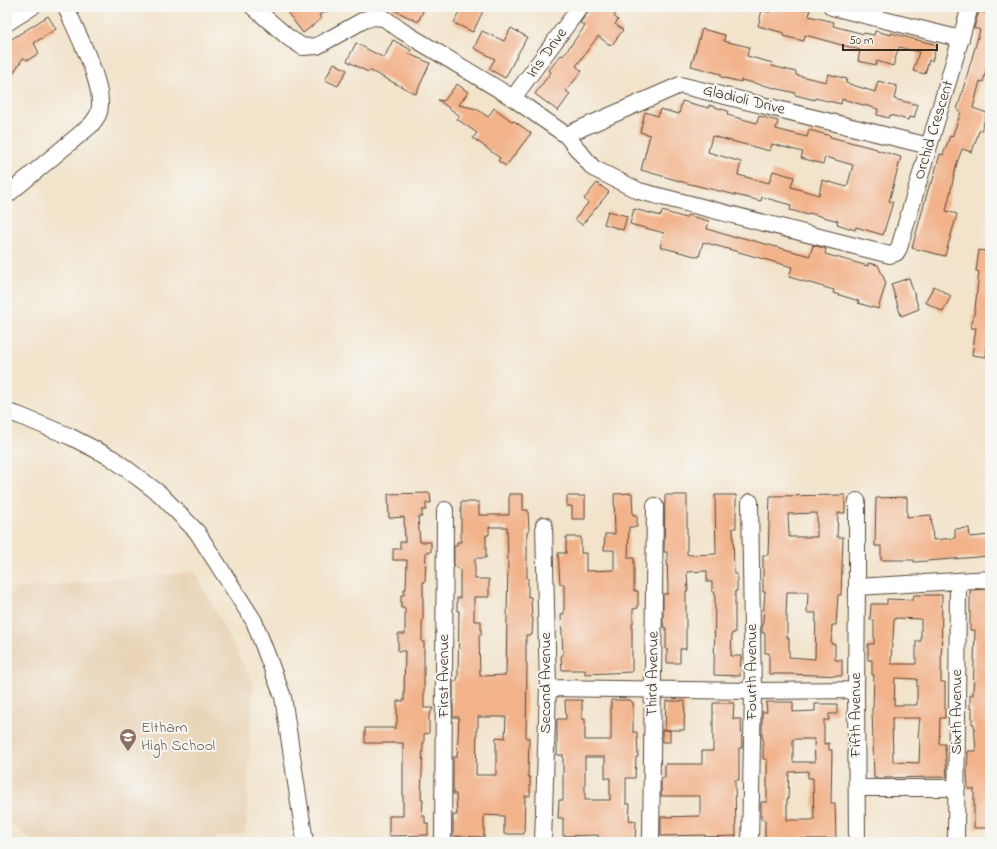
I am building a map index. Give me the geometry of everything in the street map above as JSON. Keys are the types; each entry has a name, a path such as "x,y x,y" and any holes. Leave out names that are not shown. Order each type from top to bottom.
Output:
{"street":[{"path":"7,23 32,7"},
{"path":"7,195 91,125 99,113 100,98 96,77 66,7"},
{"path":"253,7 302,48 317,46 364,20 374,17 384,18 402,31 513,98 566,135"},
{"name":"Iris Drive","path":"513,98 580,7"},
{"path":"832,7 961,39"},
{"name":"Orchid Crescent","path":"566,135 593,168 639,191 890,255 896,253 899,248 970,7"},
{"name":"Gladioli Drive","path":"566,135 680,84 929,146"},
{"path":"7,412 18,415 68,436 112,458 160,494 197,532 254,621 283,697 305,842"},
{"name":"Fifth Avenue","path":"857,501 857,842"},
{"name":"Fourth Avenue","path":"750,502 753,691 750,842"},
{"name":"Third Avenue","path":"651,842 655,506"},
{"name":"First Avenue","path":"443,842 445,510"},
{"name":"Second Avenue","path":"543,842 548,688 544,525"},
{"path":"858,587 990,579"},
{"name":"Sixth Avenue","path":"956,842 958,582"},
{"path":"548,688 653,688 753,691 856,690"},
{"path":"857,788 957,788"}],"shaded area":[{"name":"Eltham High School","path":"195,572 253,683 246,833 187,842 35,842 7,821 7,600 15,589"}],"building":[{"path":"283,7 337,7 319,15 321,19 303,33"},
{"path":"388,7 425,7 418,22"},
{"path":"461,7 475,7 483,11 473,32 454,23"},
{"path":"592,7 621,7 614,16 618,20 615,24 623,30 611,46 598,36 576,66 582,71 566,91 570,94 558,111 535,94 551,72 549,70 561,55 563,56 585,26 580,23"},
{"path":"780,7 794,7 810,10 809,16 834,22 833,26 864,34 874,35 875,31 891,35 891,33 937,45 932,61 929,60 925,74 913,71 919,52 899,47 893,66 877,61 876,65 858,61 860,50 805,35 804,41 783,36 784,33 758,26 762,10 770,12 771,9 779,11"},
{"path":"987,7 990,7 990,54 983,82 980,81 973,108 987,113 972,152 962,149 957,163 946,211 957,214 945,256 912,248 930,183 932,183 940,154 943,155 950,136 952,137 961,112 957,110 980,30 974,28 979,11 985,13"},
{"path":"48,16 56,29 34,43 39,53 28,60 23,58 7,83 7,42"},
{"path":"511,28 527,37 505,78 489,69 495,59 474,48 482,31 504,41"},
{"path":"702,29 725,35 724,41 749,47 747,56 773,63 772,66 796,72 796,75 826,82 828,74 847,79 846,83 875,92 878,81 897,86 894,99 918,105 914,118 909,117 908,120 890,115 889,118 877,115 878,109 842,99 841,104 815,98 815,100 767,86 721,77 721,74 691,66"},
{"path":"393,40 411,50 409,54 430,63 416,94 369,70 368,72 347,61 356,43 384,58"},
{"path":"334,63 347,70 338,86 325,80"},
{"path":"457,84 468,92 459,105 477,109 488,117 494,108 531,133 506,166 498,161 500,158 473,138 477,133 457,119 460,116 438,100 444,101"},
{"path":"682,101 709,108 709,105 728,111 727,115 757,123 759,116 778,121 776,129 807,137 809,130 901,157 889,201 893,202 883,235 856,227 855,230 837,224 838,221 809,213 808,215 790,210 791,205 762,197 761,201 690,184 641,170 650,135 640,132 645,112 658,116 660,109 679,114","holes":["712,136 770,151 772,144 803,152 801,158 823,164 825,157 853,165 847,187 822,180 819,195 791,187 794,177 773,171 769,183 738,175 741,162 708,152"]},
{"path":"597,183 609,192 582,225 575,219 588,203 584,199"},
{"path":"634,209 661,216 662,211 686,218 687,215 709,221 707,229 736,238 736,236 810,256 813,245 826,249 825,254 868,266 868,263 878,265 886,283 878,309 833,293 834,290 789,277 792,267 703,242 699,257 660,247 664,233 630,224"},
{"path":"608,211 627,216 623,230 604,224"},
{"path":"979,250 990,252 990,331 986,357 972,355 976,328 971,328 975,309 979,272 976,271"},
{"path":"909,278 919,309 901,316 891,284"},
{"path":"934,286 951,296 943,312 925,302"},
{"path":"430,493 431,503 426,503 426,510 422,510 422,517 418,517 420,542 431,542 431,552 426,552 425,582 423,582 422,622 422,642 424,642 424,708 433,708 429,716 429,733 424,734 423,743 421,799 423,799 422,816 425,816 425,823 428,823 428,835 389,836 389,816 403,816 403,743 365,743 365,728 396,728 397,701 404,701 405,651 398,651 398,634 405,634 405,608 401,608 401,595 404,595 404,589 406,589 407,560 393,560 393,549 400,549 400,542 405,542 404,517 389,518 388,494"},
{"path":"632,493 633,515 637,515 637,527 629,527 628,558 634,558 634,591 638,591 638,608 633,609 632,672 585,674 585,670 562,670 561,655 563,655 561,614 564,614 564,584 560,584 558,553 566,553 566,537 581,537 581,553 586,553 586,571 614,570 614,550 604,550 605,534 615,534 614,494"},
{"path":"509,494 523,494 523,510 528,510 529,532 527,532 527,578 528,597 531,597 533,618 532,635 526,635 526,738 529,738 528,777 530,777 530,796 525,796 524,834 504,834 504,816 484,815 484,837 453,836 453,815 457,815 456,794 453,794 453,757 457,757 459,717 453,717 453,681 457,681 458,676 459,611 457,611 457,598 460,598 460,570 454,565 454,546 457,546 457,542 461,542 461,502 479,502 479,515 509,515","holes":["489,527 507,527 508,559 506,675 480,676 479,635 481,635 481,621 474,621 474,597 489,597 489,579 475,579 475,558 486,558 486,535 489,535","478,717 506,717 505,738 496,737 496,775 476,775"]},
{"path":"665,495 687,495 687,554 690,555 716,554 715,495 736,495 736,528 733,528 734,574 737,574 737,591 735,591 735,633 732,633 731,656 741,656 740,676 714,675 715,592 712,592 712,582 707,582 707,571 687,572 688,591 686,591 686,649 680,649 680,663 667,663 666,628 664,628 663,622 663,594 668,594 667,552 664,552"},
{"path":"845,495 845,513 838,513 837,537 843,537 841,595 838,595 836,625 832,625 831,644 835,644 835,660 842,660 842,676 769,674 769,653 765,653 765,633 762,633 765,592 763,592 763,555 768,555 770,496","holes":["817,513 817,537 789,537 788,514","787,592 808,592 807,613 816,613 815,659 789,657 789,638 787,638 786,616"]},
{"path":"567,496 585,496 585,519 572,519 572,506 567,506"},
{"path":"907,497 907,517 931,515 933,540 955,538 955,529 969,528 970,537 990,535 990,556 914,562 914,560 881,560 881,546 875,546 876,498"},
{"path":"990,589 990,828 974,828 974,789 968,789 967,770 968,751 976,751 974,724 972,724 972,709 970,709 970,695 973,695 975,630 970,630 970,590"},
{"path":"914,595 942,595 941,682 945,682 945,718 940,718 939,744 945,744 947,777 874,778 872,708 874,675 872,675 872,660 868,660 868,644 874,644 874,620 870,620 871,604 887,604 887,599 913,600","holes":["895,618 921,619 921,641 916,641 916,664 891,664","895,678 917,679 917,705 894,705","892,718 920,718 918,737 920,737 919,763 893,762"]},
{"path":"565,700 582,700 582,719 585,719 585,740 611,740 611,700 630,700 633,703 633,732 637,732 638,757 636,757 635,778 626,778 626,804 630,804 629,820 636,821 635,842 598,842 598,835 563,836 563,818 558,818 559,800 563,800 563,755 557,755 557,719 566,719","holes":["585,757 605,757 605,778 610,778 610,800 585,800"]},
{"path":"666,701 685,701 684,730 665,730"},
{"path":"766,702 793,702 793,712 815,711 815,704 837,704 837,714 829,714 829,720 824,720 824,744 829,743 829,750 832,750 831,803 835,803 836,839 765,839 765,819 761,819 761,802 767,802 767,759 763,759 762,712 767,712","holes":["793,739 814,739 815,762 793,762","808,771 808,778 813,778 814,820 787,820 789,772"]},
{"path":"713,703 734,703 733,719 741,719 742,748 739,748 739,780 735,780 736,836 661,836 661,817 700,816 700,796 661,796 661,778 665,778 665,764 702,764 702,751 713,751"},
{"path":"662,730 670,730 670,742 662,742"}],"place":[{"name":"Eltham High School","path":"128,752"}]}
